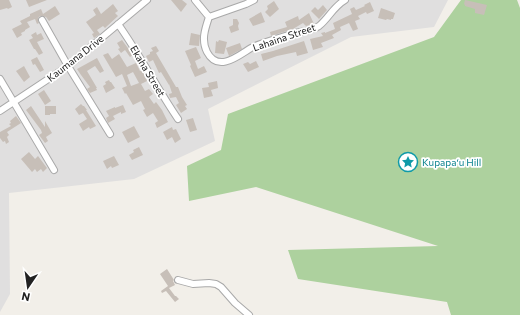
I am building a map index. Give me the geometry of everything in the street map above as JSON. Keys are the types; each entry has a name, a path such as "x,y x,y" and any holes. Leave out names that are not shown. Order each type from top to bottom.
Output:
{"street":[{"name":"Kaumana Drive","path":"0,111 68,66 146,0"},
{"path":"195,0 209,17 254,0"},
{"name":"Lahaina Street","path":"209,17 203,38 205,48 209,56 216,61 223,62 230,61 253,47 294,33 310,30 318,26 345,0"},
{"path":"42,20 68,66 110,134"},
{"name":"Ekaha Street","path":"118,24 131,42 178,119"},
{"path":"0,79 54,170"},
{"path":"178,280 192,284 216,284 221,287 249,315"}],"shaded area":[{"path":"0,0 448,0 434,27 351,37 208,109 215,141 134,179 9,193 10,294 0,312"}],"green space":[{"path":"461,0 517,0 520,8 520,315 451,315 447,302 298,279 288,250 438,246 256,187 189,201 187,166 221,150 228,114 434,37"}],"building":[{"path":"0,0 9,0 12,7 0,10"},
{"path":"26,0 47,0 29,7"},
{"path":"171,0 182,0 187,4 181,12"},
{"path":"465,0 487,5 484,15 475,13 475,9 465,6"},
{"path":"274,1 279,9 270,17 265,12 268,9 267,6"},
{"path":"370,2 374,11 367,14 366,12 358,16 360,19 355,21 358,29 353,31 349,23 340,27 341,30 332,35 334,38 321,43 323,47 313,50 310,39 323,36 321,33 335,29 333,23 352,14 350,9 354,7 356,10"},
{"path":"113,4 118,11 115,13 118,16 105,28 103,26 97,30 100,34 94,38 92,34 94,33 86,22 96,15 93,10 97,7 101,14"},
{"path":"323,5 327,10 319,19 311,11 315,7 318,10"},
{"path":"55,6 60,14 49,21 46,17 40,16 38,18 39,23 37,24 35,19 27,22 30,27 21,33 22,35 17,38 12,29 22,24 20,21 41,9 43,14"},
{"path":"381,8 395,13 393,19 386,20 378,18"},
{"path":"261,12 265,22 253,26 249,19"},
{"path":"309,13 314,24 306,26 303,23 293,29 271,36 270,32 287,27 285,22 298,16 299,20"},
{"path":"233,19 237,19 239,23 239,30 231,33 229,27 233,25"},
{"path":"36,32 37,35 41,33 44,39 37,42 43,53 39,55 29,40 33,38 31,35"},
{"path":"191,33 200,35 199,46 189,45"},
{"path":"122,40 133,55 130,57 125,50 121,53 118,49 120,48 117,43"},
{"path":"219,40 227,42 224,54 215,53 216,41 218,42"},
{"path":"304,41 308,53 297,56 296,52 263,61 261,54"},
{"path":"240,43 242,49 229,56 226,48"},
{"path":"156,46 159,51 156,53 176,87 178,87 187,105 185,106 187,109 181,113 176,105 179,103 176,97 170,98 169,94 172,93 169,84 161,72 159,73 153,60 149,62 146,56 153,51 151,48"},
{"path":"196,47 201,58 195,61 198,69 204,66 207,72 195,77 185,51"},
{"path":"108,53 112,59 119,54 127,67 136,63 140,71 142,70 147,81 141,84 145,91 149,89 153,94 149,97 154,104 156,102 168,122 157,128 155,123 158,121 153,113 147,117 143,110 145,109 141,101 133,105 122,88 127,86 122,74 116,77 103,55","holes":["133,72 139,83 131,86 127,75"]},
{"path":"37,57 44,70 40,72 35,64 33,65 31,60"},
{"path":"97,58 104,71 100,73 95,66 87,71 97,88 97,90 90,93 87,89 90,87 77,69"},
{"path":"256,61 259,67 248,72 243,64 248,62 250,64"},
{"path":"24,66 30,77 24,82 16,71"},
{"path":"109,80 115,88 106,93 103,86 106,84 105,82"},
{"path":"217,81 218,88 211,90 213,96 204,98 202,88 209,87 208,83"},
{"path":"44,90 51,101 45,105 38,94"},
{"path":"81,104 87,110 96,126 90,129 89,127 83,131 79,124 87,119 83,113 79,115 75,109"},
{"path":"123,105 126,112 121,114 121,112 113,116 115,119 108,123 106,118 109,116 106,111"},
{"path":"31,106 45,127 45,121 52,133 46,137 48,141 45,143 39,135 42,133 41,130 26,110"},
{"path":"45,106 56,106 56,114 45,115"},
{"path":"16,116 21,123 7,132 9,135 7,137 9,142 6,144 5,141 3,142 0,138 0,132 11,126 9,124 11,123 10,121"},
{"path":"193,118 197,130 190,132 186,120"},
{"path":"134,126 140,137 128,143 122,132"},
{"path":"172,127 173,130 176,129 181,139 175,143 172,137 167,140 163,132"},
{"path":"139,147 143,155 132,160 129,155 134,152 133,150"},
{"path":"29,152 35,159 38,156 47,168 43,172 41,169 37,172 35,169 32,172 21,159"},
{"path":"114,156 119,165 112,168 111,166 107,169 103,161"},
{"path":"167,269 174,280 175,285 169,288 179,299 175,302 166,291 162,293 161,291 168,286 160,274"}],"place":[{"name":"Kupapaʻu Hill","path":"408,162"}]}
